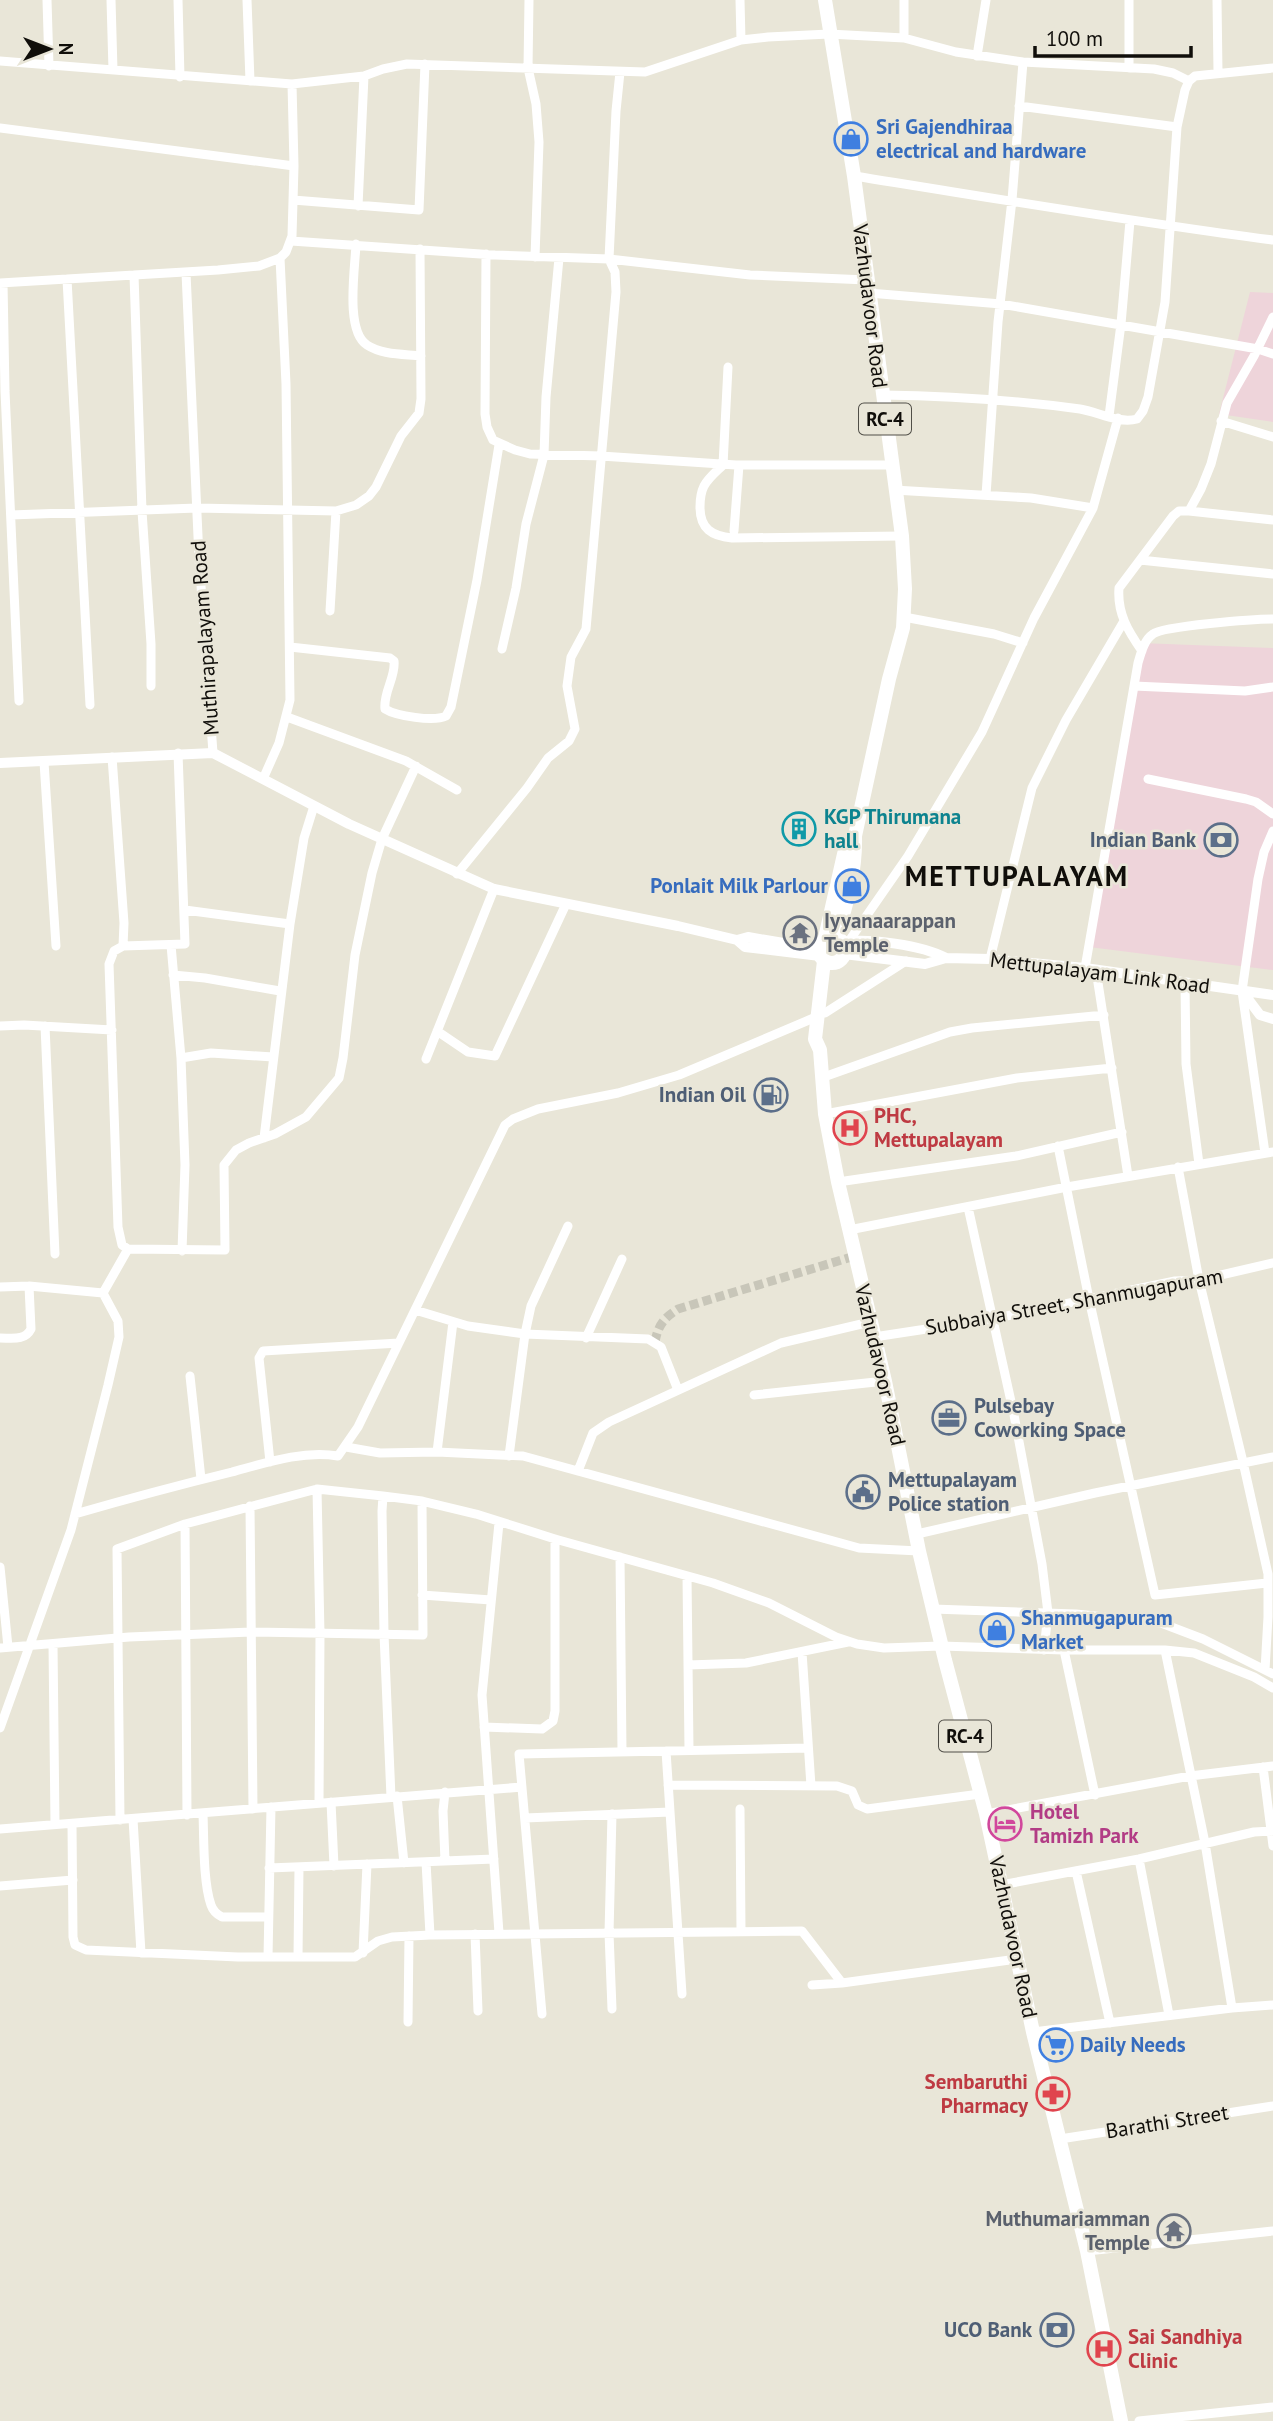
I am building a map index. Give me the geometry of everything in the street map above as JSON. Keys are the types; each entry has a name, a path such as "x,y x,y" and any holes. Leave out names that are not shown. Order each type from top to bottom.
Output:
{"main road":[{"name":"Vazhudavoor Road","path":"825,0 854,176 902,536 905,589 903,628 889,679 855,836 844,854 832,949 820,1015 825,1038 820,1050 825,1114 919,1551 986,1814 1033,2032 1087,2251 1121,2421"}],"street":[{"path":"47,0 49,66"},
{"path":"111,0 113,70"},
{"path":"178,0 180,77"},
{"path":"247,0 250,81"},
{"path":"529,0 528,68 536,104 539,142 535,257"},
{"path":"740,0 741,40"},
{"path":"904,0 904,38"},
{"path":"977,56 986,0"},
{"path":"1129,0 1129,68"},
{"path":"1217,0 1219,72"},
{"path":"0,61 292,84 364,76 407,64 620,72 656,69 741,40 829,34 904,38 977,56 1023,62 1173,73 1189,81"},
{"path":"986,495 1023,62"},
{"path":"293,200 419,211 425,64"},
{"path":"882,395 993,399 1083,410 1133,421 1138,419 1151,385 1165,302 1177,127 1189,81 1195,76 1219,72 1273,68"},
{"path":"460,875 548,758 573,735 575,724 567,687 571,657 586,629 616,292 615,272 609,259 620,72"},
{"path":"358,205 364,76"},
{"path":"263,779 279,743 290,700 286,384 280,258 291,241 292,84"},
{"path":"1019,106 1177,127"},
{"path":"0,128 293,166"},
{"path":"854,176 1130,221 1273,240"},
{"path":"832,949 908,856 982,732 1034,618 1093,508 1114,417 1130,221"},
{"path":"291,241 535,257 609,259 868,286 1121,324 1258,349 1273,355"},
{"path":"356,244 353,317 360,339 378,350 421,356"},
{"path":"11,515 197,508 336,511 356,505 369,496 401,436 419,413 420,249"},
{"path":"486,254 484,394 487,427 490,436 499,444 515,450 544,454 723,465 891,465"},
{"path":"19,701 11,515 5,469 2,283 186,273 259,266 280,258"},
{"path":"502,649 516,588 526,524 544,454 545,407 559,258"},
{"name":"Muthirapalayam Road","path":"186,273 212,753 382,839 489,887 737,940 748,937 832,949"},
{"path":"134,275 151,687"},
{"path":"68,279 90,705"},
{"path":"1189,511 1211,464 1220,421 1227,403 1273,317"},
{"path":"728,368 723,465 703,488 701,498 701,521 706,530 716,536 732,538 902,536"},
{"path":"1220,421 1273,438"},
{"path":"290,647 390,657 395,668 386,694 385,709 394,713 438,719 449,714 477,580 499,444"},
{"path":"734,531 739,465"},
{"path":"894,490 1052,500 1093,508"},
{"path":"330,611 336,511"},
{"path":"1142,651 1124,621 1118,599 1119,588 1173,516 1179,511 1189,511 1273,520"},
{"path":"1140,560 1273,574"},
{"path":"904,617 995,634 1023,643"},
{"path":"1128,1176 1104,1016 1091,969 1134,686 1142,651 1153,633 1160,630 1273,619"},
{"path":"990,958 1032,788 1066,720 1124,621"},
{"path":"1134,686 1245,691 1273,687"},
{"path":"287,717 416,766 457,790"},
{"path":"178,753 185,944 123,946 111,956 118,1227 122,1245 128,1249 225,1250 224,1165 236,1150 306,1117 339,1078 344,1058 355,955 372,873 382,839 416,766"},
{"path":"0,763 212,753"},
{"path":"111,757 124,923 123,946"},
{"path":"44,762 56,946"},
{"path":"1148,779 1246,799 1256,802 1273,814"},
{"path":"264,1138 290,924 303,838 314,806"},
{"path":"849,1230 1067,1187 1269,1153 1242,991 1258,879 1264,852 1273,831"},
{"path":"426,1059 489,887"},
{"path":"437,1031 468,1052 495,1056 566,904"},
{"path":"185,910 290,924"},
{"path":"171,945 181,1058 185,1165 182,1251"},
{"path":"832,949 929,949 946,958"},
{"name":"Mettupalayam Link Road","path":"832,949 925,964 946,958 990,958 1091,969 1273,995"},
{"path":"75,1514 270,1462 313,1455 338,1456 346,1447 399,1343 505,1125 513,1119 538,1110 618,1093 679,1075 820,1015 905,961"},
{"path":"173,975 280,991"},
{"path":"1185,983 1186,1064 1199,1164"},
{"path":"1242,991 1260,1015 1273,1019"},
{"path":"821,1078 950,1032 1104,1016"},
{"path":"0,1026 112,1030"},
{"path":"46,1026 55,1254"},
{"path":"181,1058 220,1053 273,1057"},
{"path":"825,1114 1017,1078 1112,1068"},
{"path":"838,1182 1016,1156 1122,1132"},
{"path":"1058,1146 1088,1299 1155,1595 1269,1577"},
{"path":"933,1609 1048,1613 1161,1623 1203,1639 1269,1672 1269,1577 1199,1280 1178,1167"},
{"path":"968,1207 1032,1507 1048,1613 1044,1650"},
{"path":"509,1456 531,1306 568,1226"},
{"path":"103,1293 128,1249"},
{"path":"586,1338 622,1259"},
{"name":"Subbaiya Street, Shanmugapuram","path":"874,1337 992,1319 1175,1281 1199,1280 1273,1263"},
{"path":"0,1287 29,1286 103,1293"},
{"path":"0,1338 29,1335 29,1286"},
{"path":"0,1728 75,1514 119,1337 118,1321 103,1293"},
{"path":"415,1310 468,1326 525,1335 648,1339 661,1347 678,1390"},
{"path":"437,1452 453,1322"},
{"path":"578,1471 597,1429 781,1343 870,1322"},
{"path":"270,1462 259,1358 263,1350 399,1343"},
{"path":"190,1376 201,1479"},
{"path":"754,1395 884,1381"},
{"path":"346,1447 380,1453 437,1452 523,1456 859,1548 919,1551"},
{"path":"916,1534 1132,1485 1273,1457"},
{"path":"317,1489 319,1803"},
{"path":"120,1820 117,1549 185,1524 317,1489 422,1501 687,1576 756,1598 849,1642 884,1648 942,1646 1044,1650 1165,1650 1194,1653 1254,1677 1273,1688"},
{"path":"383,1496 384,1634 394,1797 404,1863"},
{"path":"0,1567 4,1647 251,1632 423,1635 422,1501"},
{"path":"250,1506 253,1809"},
{"path":"499,1522 482,1695 499,1933"},
{"path":"185,1524 187,1815"},
{"path":"484,1727 542,1729 551,1724 555,1716 555,1539"},
{"path":"620,1557 622,1752"},
{"path":"687,1576 689,1750"},
{"path":"422,1595 491,1600"},
{"path":"688,1665 746,1663 849,1642"},
{"path":"53,1644 55,1824"},
{"path":"1064,1650 1095,1795"},
{"path":"1165,1650 1205,1843 1232,2008"},
{"path":"802,1653 811,1786"},
{"path":"542,2014 519,1754 808,1748"},
{"path":"666,1751 682,1994"},
{"path":"986,1814 1190,1776 1268,1766 1273,1846"},
{"path":"668,1785 837,1786 849,1789 858,1805 867,1809 980,1794"},
{"path":"0,1829 522,1787"},
{"path":"445,1792 445,1861"},
{"path":"331,1802 334,1866"},
{"path":"268,1957 271,1807"},
{"path":"740,1809 741,1931"},
{"path":"525,1818 670,1812"},
{"path":"202,1814 212,1909 222,1917 268,1917"},
{"path":"612,1814 609,1933 612,2009"},
{"path":"133,1819 141,1953"},
{"path":"72,1824 73,1937 75,1945 86,1950 268,1957 355,1957 363,1954 378,1941 409,1936 802,1931 842,1983"},
{"path":"1001,1885 1271,1830"},
{"path":"269,1868 494,1859"},
{"path":"1139,1859 1169,2015"},
{"path":"426,1862 430,1935"},
{"path":"363,1954 367,1864"},
{"path":"298,1957 299,1867"},
{"path":"1076,1871 1110,2023"},
{"path":"0,1886 73,1880"},
{"path":"475,1934 478,2011"},
{"path":"408,2022 409,1936"},
{"path":"812,1986 1017,1959"},
{"path":"1033,2032 1273,2005"},
{"name":"Barathi Street","path":"1060,2139 1273,2106"},
{"path":"1087,2251 1273,2231"},
{"path":"1139,2421 1273,2407"}],"shaded area":[{"path":"1250,292 1273,293 1273,422 1219,414"},
{"path":"1140,643 1273,648 1273,970 1089,947"}],"tunnel":[{"path":"655,1342 662,1322 678,1309 855,1256"}],"place":[{"name":"Sri Gajendhiraa electrical and hardware","path":"851,139"},
{"name":"KGP Thirumana hall","path":"799,829"},
{"name":"Indian Bank","path":"1221,840"},
{"name":"Ponlait Milk Parlour","path":"852,886"},
{"name":"Iyyanaarappan Temple","path":"800,933"},
{"name":"Indian Oil","path":"771,1095"},
{"name":"PHC, Mettupalayam","path":"850,1128"},
{"name":"Pulsebay Coworking Space","path":"949,1418"},
{"name":"Mettupalayam Police station","path":"863,1492"},
{"name":"Shanmugapuram Market","path":"997,1630"},
{"name":"Hotel Tamizh Park","path":"1005,1824"},
{"name":"Daily Needs","path":"1056,2045"},
{"name":"Sembaruthi Pharmacy","path":"1053,2094"},
{"name":"Muthumariamman Temple","path":"1174,2231"},
{"name":"UCO Bank","path":"1057,2330"},
{"name":"Sai Sandhiya Clinic","path":"1104,2349"}],"district":[{"name":"METTUPALAYAM","path":"1017,876"}]}
